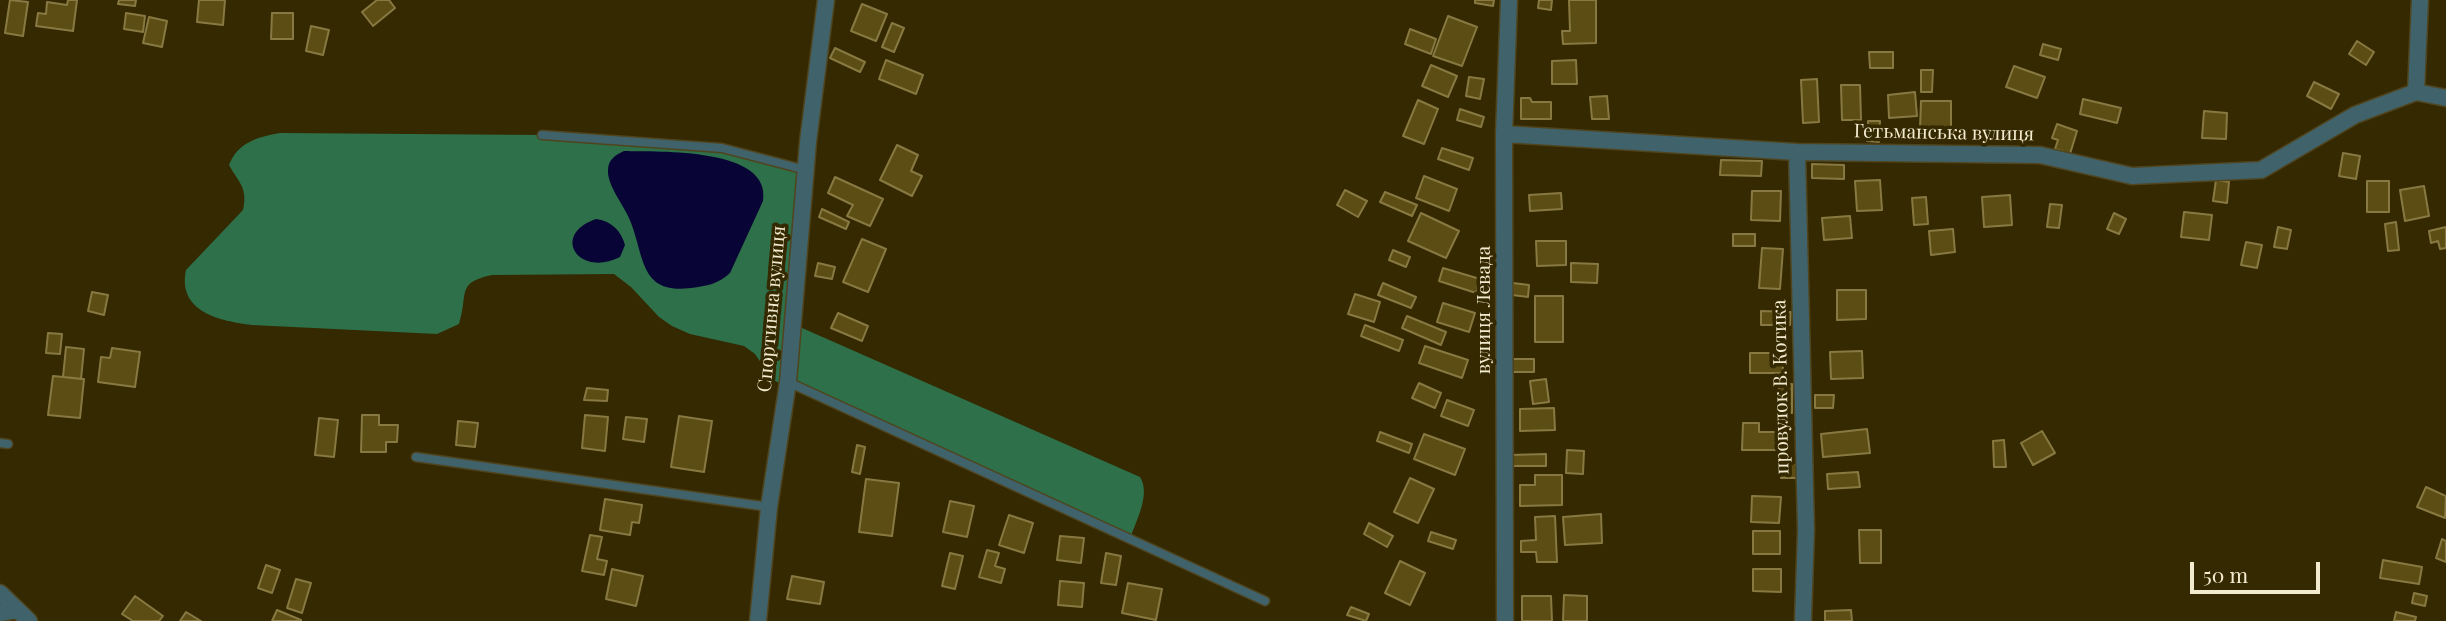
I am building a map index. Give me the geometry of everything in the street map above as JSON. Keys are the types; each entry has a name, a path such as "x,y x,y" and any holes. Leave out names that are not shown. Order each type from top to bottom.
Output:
{"street":[{"name":"Спортивна вулиця","path":"758,621 769,507 788,382 806,170 826,0"},
{"name":"вулиця Левада","path":"1505,621 1504,134 1509,0"},
{"path":"2420,0 2416,92 2446,98"},
{"name":"Гетьманська вулиця","path":"1504,134 1797,152 2040,155 2132,176 2261,170 2355,115 2416,92"},
{"name":"провулок В. Котика","path":"1797,152 1806,530 1803,621"},
{"path":"0,593 23,616"},
{"path":"0,613 23,616"}],"lane":[{"path":"542,135 722,148 806,170"},
{"path":"788,382 1265,601"},
{"path":"416,457 769,507"}],"green space":[{"path":"280,133 542,135 722,148 806,170 793,324 1140,477 1143,499 1130,539 773,380 755,354 744,346 690,334 672,326 614,274 492,275 480,278 465,291 459,324 437,334 252,325 227,321 204,312 194,305 188,296 186,270 243,210 243,191 229,165 243,146"}],"shaded area":[{"path":"624,151 710,156 732,162 750,171 761,183 763,201 730,273 712,284 691,288 661,285 652,278 646,269 629,218 608,176 611,160"},
{"path":"596,219 611,224 621,235 625,245 620,257 605,262 592,262 575,252 575,235 582,226"}],"building":[{"path":"10,0 28,2 23,36 5,33"},
{"path":"68,0 77,0 73,31 36,26 38,13 46,14 47,2 67,5"},
{"path":"119,0 136,0 135,6 118,4"},
{"path":"199,0 225,0 223,25 197,22"},
{"path":"377,0 389,0 395,8 373,26 362,12"},
{"path":"1475,0 1494,0 1493,6 1475,3"},
{"path":"1539,0 1552,0 1551,10 1538,8"},
{"path":"1569,0 1596,0 1596,43 1563,44 1562,31 1570,31"},
{"path":"862,4 887,14 876,41 851,31"},
{"path":"126,13 145,16 143,32 124,29"},
{"path":"272,13 293,13 293,39 271,39"},
{"path":"1448,16 1477,27 1462,66 1433,56"},
{"path":"149,17 167,21 162,47 143,43"},
{"path":"892,23 904,28 894,52 882,47"},
{"path":"311,26 329,30 323,55 306,51"},
{"path":"1410,29 1436,39 1431,54 1405,44"},
{"path":"2357,41 2374,52 2366,65 2349,54"},
{"path":"2043,44 2061,49 2058,60 2040,55"},
{"path":"835,48 865,62 860,72 830,58"},
{"path":"1869,52 1893,52 1893,68 1870,68"},
{"path":"886,60 923,75 916,94 879,79"},
{"path":"1576,60 1577,84 1552,84 1552,61"},
{"path":"1431,65 1457,76 1448,97 1422,86"},
{"path":"2014,66 2045,77 2037,98 2006,87"},
{"path":"1921,70 1933,70 1932,92 1921,92"},
{"path":"1469,77 1484,79 1480,99 1466,96"},
{"path":"1817,79 1819,122 1803,123 1801,80"},
{"path":"2314,82 2339,94 2331,109 2307,96"},
{"path":"1841,85 1860,85 1861,120 1842,120"},
{"path":"1915,92 1917,116 1889,118 1888,95"},
{"path":"1607,96 1609,119 1592,119 1590,97"},
{"path":"1521,98 1530,98 1532,102 1551,102 1551,119 1521,119"},
{"path":"2083,99 2121,108 2117,123 2080,114"},
{"path":"1418,100 1438,109 1424,144 1403,136"},
{"path":"1921,101 1951,101 1951,130 1920,129"},
{"path":"1460,109 1484,117 1481,127 1457,120"},
{"path":"2204,111 2227,113 2226,139 2202,138"},
{"path":"1868,121 1880,121 1879,142 1867,141"},
{"path":"2057,124 2077,131 2070,154 2055,149 2058,140 2052,138"},
{"path":"897,145 918,155 911,171 922,176 912,196 880,180"},
{"path":"1442,148 1473,158 1469,170 1438,159"},
{"path":"2343,153 2360,156 2356,179 2339,176"},
{"path":"1721,160 1762,161 1761,176 1720,175"},
{"path":"1812,164 1844,165 1844,179 1812,178"},
{"path":"1424,176 1457,189 1449,211 1416,198"},
{"path":"835,177 883,199 870,226 847,216 853,205 828,193"},
{"path":"1880,180 1882,210 1857,211 1855,181"},
{"path":"2216,180 2229,182 2227,203 2213,201"},
{"path":"2367,181 2389,181 2389,212 2367,212"},
{"path":"2424,186 2429,216 2405,221 2400,190"},
{"path":"1345,190 1367,201 1358,217 1337,205"},
{"path":"1752,191 1781,191 1780,221 1751,220"},
{"path":"1385,192 1417,205 1412,216 1380,202"},
{"path":"1561,193 1562,209 1530,211 1529,195"},
{"path":"2010,195 2012,225 1984,227 1982,197"},
{"path":"1926,197 1928,224 1914,225 1912,198"},
{"path":"2050,204 2062,205 2059,228 2047,227"},
{"path":"822,209 849,222 846,229 819,217"},
{"path":"2184,212 2212,215 2209,240 2181,237"},
{"path":"1421,213 1459,231 1446,258 1408,241"},
{"path":"2114,213 2126,219 2119,234 2107,229"},
{"path":"1850,216 1852,238 1824,240 1822,218"},
{"path":"2396,222 2399,250 2388,251 2385,224"},
{"path":"2278,227 2291,230 2287,249 2274,247"},
{"path":"2446,227 2446,248 2440,249 2438,241 2431,243 2429,231"},
{"path":"1953,229 1955,252 1931,255 1929,231"},
{"path":"1733,234 1755,234 1755,246 1733,246"},
{"path":"862,239 886,249 868,292 843,282"},
{"path":"1536,241 1566,241 1566,265 1537,266"},
{"path":"2246,242 2262,245 2257,268 2241,265"},
{"path":"1762,248 1783,249 1780,289 1759,288"},
{"path":"1393,250 1410,257 1406,267 1389,260"},
{"path":"818,263 835,267 832,279 815,276"},
{"path":"1571,263 1598,264 1597,283 1571,282"},
{"path":"1443,268 1480,279 1476,293 1439,281"},
{"path":"1383,283 1416,297 1411,308 1378,295"},
{"path":"1513,283 1529,285 1528,297 1512,295"},
{"path":"1837,290 1866,290 1866,319 1837,320"},
{"path":"92,292 108,295 104,315 88,311"},
{"path":"1355,294 1380,302 1374,322 1348,314"},
{"path":"1535,296 1563,296 1563,342 1535,342"},
{"path":"1443,303 1475,313 1469,332 1437,322"},
{"path":"1761,311 1791,312 1790,325 1761,325"},
{"path":"838,313 868,326 862,341 831,328"},
{"path":"1407,316 1446,332 1441,345 1402,328"},
{"path":"1365,325 1403,340 1399,351 1361,336"},
{"path":"48,333 62,334 60,354 46,353"},
{"path":"1425,346 1468,360 1462,378 1419,363"},
{"path":"66,347 84,349 81,379 63,377"},
{"path":"112,348 140,352 135,387 98,382 101,357 110,358"},
{"path":"1862,351 1863,378 1831,379 1830,352"},
{"path":"1750,353 1783,353 1783,373 1750,373"},
{"path":"1509,359 1534,359 1534,372 1509,372"},
{"path":"53,376 84,379 80,418 48,415"},
{"path":"1546,379 1549,402 1533,404 1530,381"},
{"path":"1419,383 1441,393 1435,408 1412,398"},
{"path":"1779,384 1792,384 1792,413 1779,413"},
{"path":"587,388 608,390 607,401 584,400"},
{"path":"1815,395 1834,395 1833,408 1815,408"},
{"path":"1447,400 1474,410 1468,426 1441,416"},
{"path":"1554,408 1555,430 1520,431 1520,409"},
{"path":"362,415 379,415 379,425 398,425 397,442 386,442 386,452 361,452"},
{"path":"585,415 608,417 605,451 582,448"},
{"path":"679,416 712,421 704,472 671,467"},
{"path":"626,417 647,419 644,442 623,439"},
{"path":"319,418 338,420 334,457 315,455"},
{"path":"458,421 478,423 475,447 456,445"},
{"path":"1743,423 1759,423 1759,432 1786,432 1786,450 1742,450"},
{"path":"1867,429 1870,453 1823,457 1821,434"},
{"path":"2042,431 2055,453 2033,465 2021,443"},
{"path":"1380,432 1412,444 1409,453 1377,441"},
{"path":"1424,434 1465,449 1455,475 1414,459"},
{"path":"2004,440 2006,467 1994,467 1993,441"},
{"path":"857,445 865,447 860,474 852,472"},
{"path":"1567,450 1584,451 1583,474 1566,473"},
{"path":"1546,454 1546,466 1510,466 1510,455"},
{"path":"1781,463 1797,464 1797,478 1781,478"},
{"path":"1858,472 1860,487 1828,489 1827,474"},
{"path":"1535,475 1562,475 1562,505 1520,506 1520,485 1535,485"},
{"path":"1410,478 1434,489 1418,523 1394,512"},
{"path":"866,479 899,483 892,536 859,532"},
{"path":"2426,487 2446,496 2445,518 2417,507"},
{"path":"1752,496 1781,497 1779,523 1751,522"},
{"path":"605,499 642,505 639,523 632,522 630,535 600,530"},
{"path":"950,501 974,506 967,537 943,532"},
{"path":"1601,514 1602,543 1565,545 1563,517"},
{"path":"1009,515 1033,523 1024,553 999,545"},
{"path":"1555,516 1557,562 1537,562 1536,552 1521,552 1521,541 1536,540 1535,517"},
{"path":"1369,523 1393,536 1387,547 1364,534"},
{"path":"1859,530 1881,530 1881,563 1860,563"},
{"path":"1753,531 1780,531 1780,554 1753,554"},
{"path":"1431,532 1456,540 1453,549 1428,541"},
{"path":"590,535 602,537 597,559 607,561 604,575 582,571"},
{"path":"1060,536 1084,538 1081,563 1057,560"},
{"path":"2442,539 2446,541 2446,562 2436,558"},
{"path":"987,550 999,553 995,566 1005,569 1001,583 979,577"},
{"path":"950,553 963,556 955,589 942,586"},
{"path":"1106,553 1121,556 1116,585 1101,583"},
{"path":"2383,560 2422,567 2419,584 2380,578"},
{"path":"1400,561 1425,573 1410,605 1385,593"},
{"path":"266,565 280,570 272,593 258,588"},
{"path":"612,569 643,576 636,606 606,599"},
{"path":"1753,569 1781,569 1781,592 1753,591"},
{"path":"792,576 824,582 820,604 787,599"},
{"path":"296,579 311,583 302,613 287,608"},
{"path":"1060,581 1084,583 1082,607 1058,605"},
{"path":"1128,583 1162,589 1156,620 1122,613"},
{"path":"2414,593 2427,596 2425,606 2412,603"},
{"path":"1564,595 1587,596 1587,621 1563,621"},
{"path":"135,596 163,616 159,621 133,621 122,614"},
{"path":"1522,596 1551,596 1552,621 1522,621"},
{"path":"1351,607 1369,614 1366,621 1347,615"},
{"path":"277,610 301,620 301,621 272,621"},
{"path":"1851,610 1852,621 1825,621 1825,611"},
{"path":"186,612 201,621 180,621"},
{"path":"2396,612 2416,617 2415,621 2394,621"}]}
